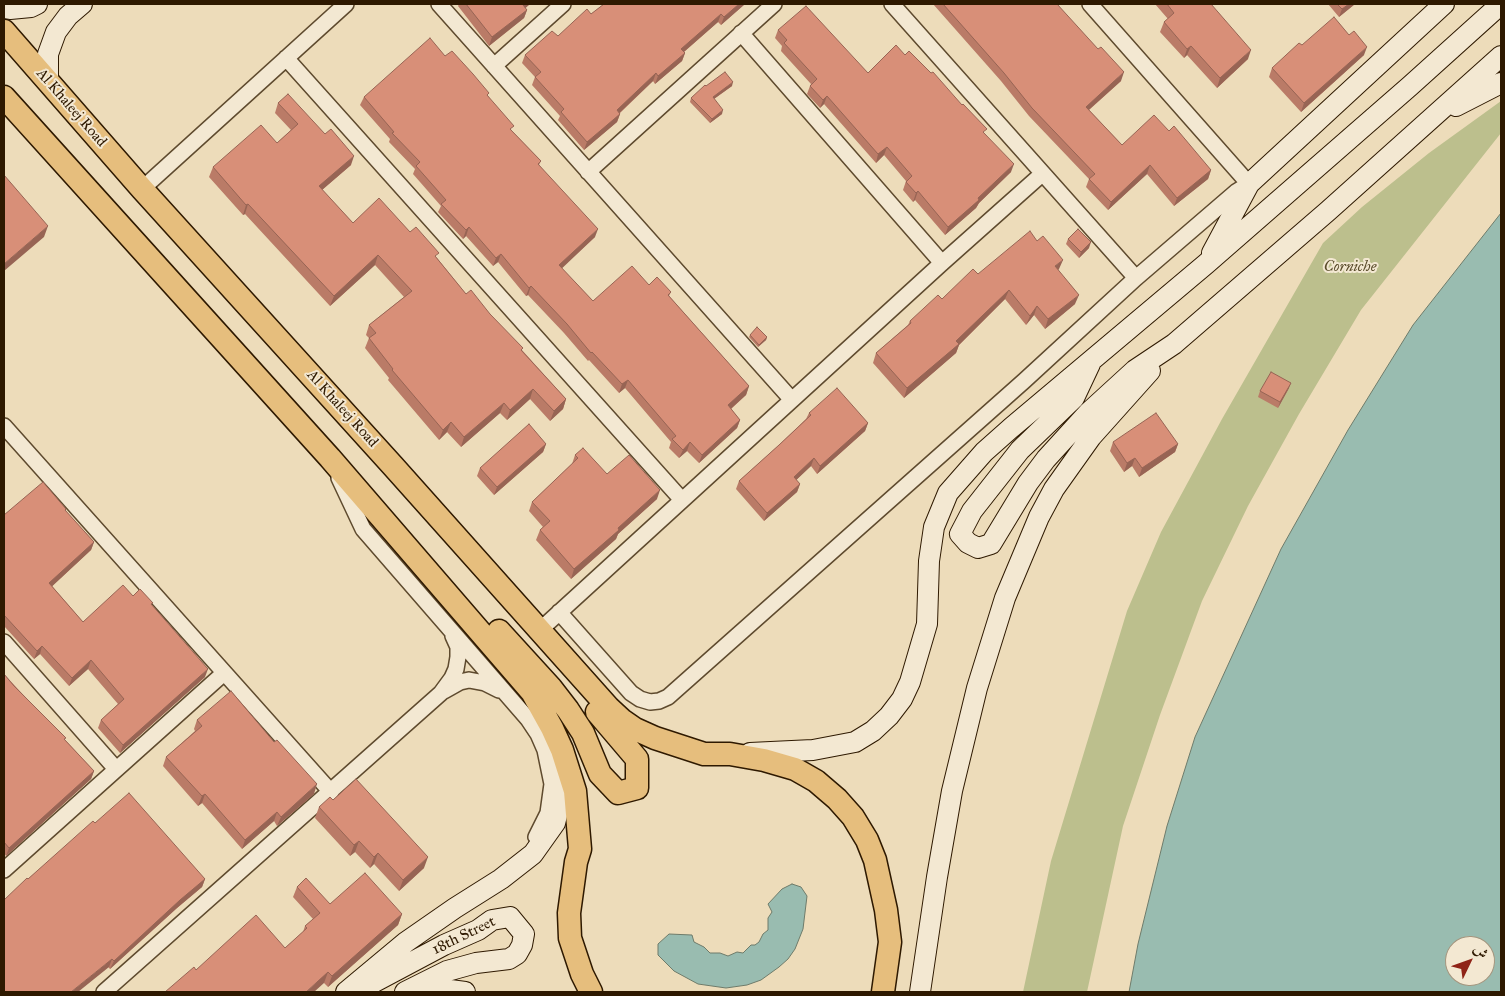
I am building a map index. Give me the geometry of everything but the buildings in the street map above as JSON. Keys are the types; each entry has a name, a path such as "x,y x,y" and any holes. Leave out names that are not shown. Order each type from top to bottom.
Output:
{"main road":[{"path":"4,8 31,7 37,4"},
{"path":"48,82 48,54 56,32 68,16 82,4"},
{"path":"1206,264 1249,184 1444,4"},
{"path":"730,754 813,750 855,742 873,731 889,716 902,699 910,682 927,624 928,561 934,527 948,493 984,452 1206,264 1501,4"},
{"name":"Al Khaleej Road","path":"4,31 142,189 609,708 622,720 635,729 655,738 704,754 730,754 764,760 795,769 816,781 837,799 853,817 875,860 886,910 890,942 884,992"},
{"path":"920,992 952,791 988,648 1014,573 1039,517 1072,462 1091,437 1174,344 1328,211 1501,56"},
{"path":"1432,118 1501,83"},
{"path":"4,98 330,458 532,692 562,750 575,791 580,849 576,862 569,913 570,938 582,974 591,992"},
{"path":"1093,359 1074,398 1020,450 972,511 960,534 968,543 978,548 991,544 1028,483 1066,436 1134,370 1174,344"},
{"path":"443,589 492,623 551,688 568,710 582,733 600,774 618,793 637,788 636,759 570,679 540,630"},
{"path":"344,992 406,942 501,879 533,854 555,823 561,799 558,759 552,728"},
{"name":"18th Street","path":"354,992 444,945 478,930 492,920 510,917 524,934 522,945 517,954 509,959 476,963 447,971 406,992"},
{"path":"406,992 450,990 465,992"}],"street":[{"path":"142,189 346,4"},
{"path":"439,4 792,400"},
{"path":"494,66 563,4"},
{"path":"588,172 774,4"},
{"path":"892,4 1136,278"},
{"path":"559,612 631,693 640,699 650,702 668,697 1017,388 1136,278 1236,192 1249,184 1090,4"},
{"path":"741,33 942,263"},
{"path":"286,58 682,500"},
{"path":"540,630 1042,174"},
{"path":"4,426 331,792"},
{"path":"330,458 363,528 528,719 546,750 552,784 548,813 533,841 509,864 429,914 365,967 344,992"},
{"path":"104,992 440,693 452,678 458,657 458,647 445,623"},
{"path":"4,642 116,769"},
{"path":"5,867 224,673"},
{"path":"440,693 460,682 469,680 485,683 504,693"}],"green space":[{"name":"Corniche","path":"1501,101 1501,133 1361,310 1299,414 1248,506 1202,601 1160,715 1123,826 1087,992 1023,992 1051,861 1127,611 1161,532 1222,419 1323,243 1362,207 1429,153"}],"water":[{"path":"1501,213 1501,992 1129,992 1138,944 1167,826 1195,737 1281,549 1348,430 1413,325"},
{"path":"792,884 801,887 807,896 803,929 795,949 788,959 761,980 747,985 726,988 698,984 674,971 658,955 658,944 669,934 692,935 694,942 704,947 710,953 720,953 728,956 737,952 743,953 751,945 759,942 763,934 768,930 768,918 772,912 768,904 782,889"}]}
